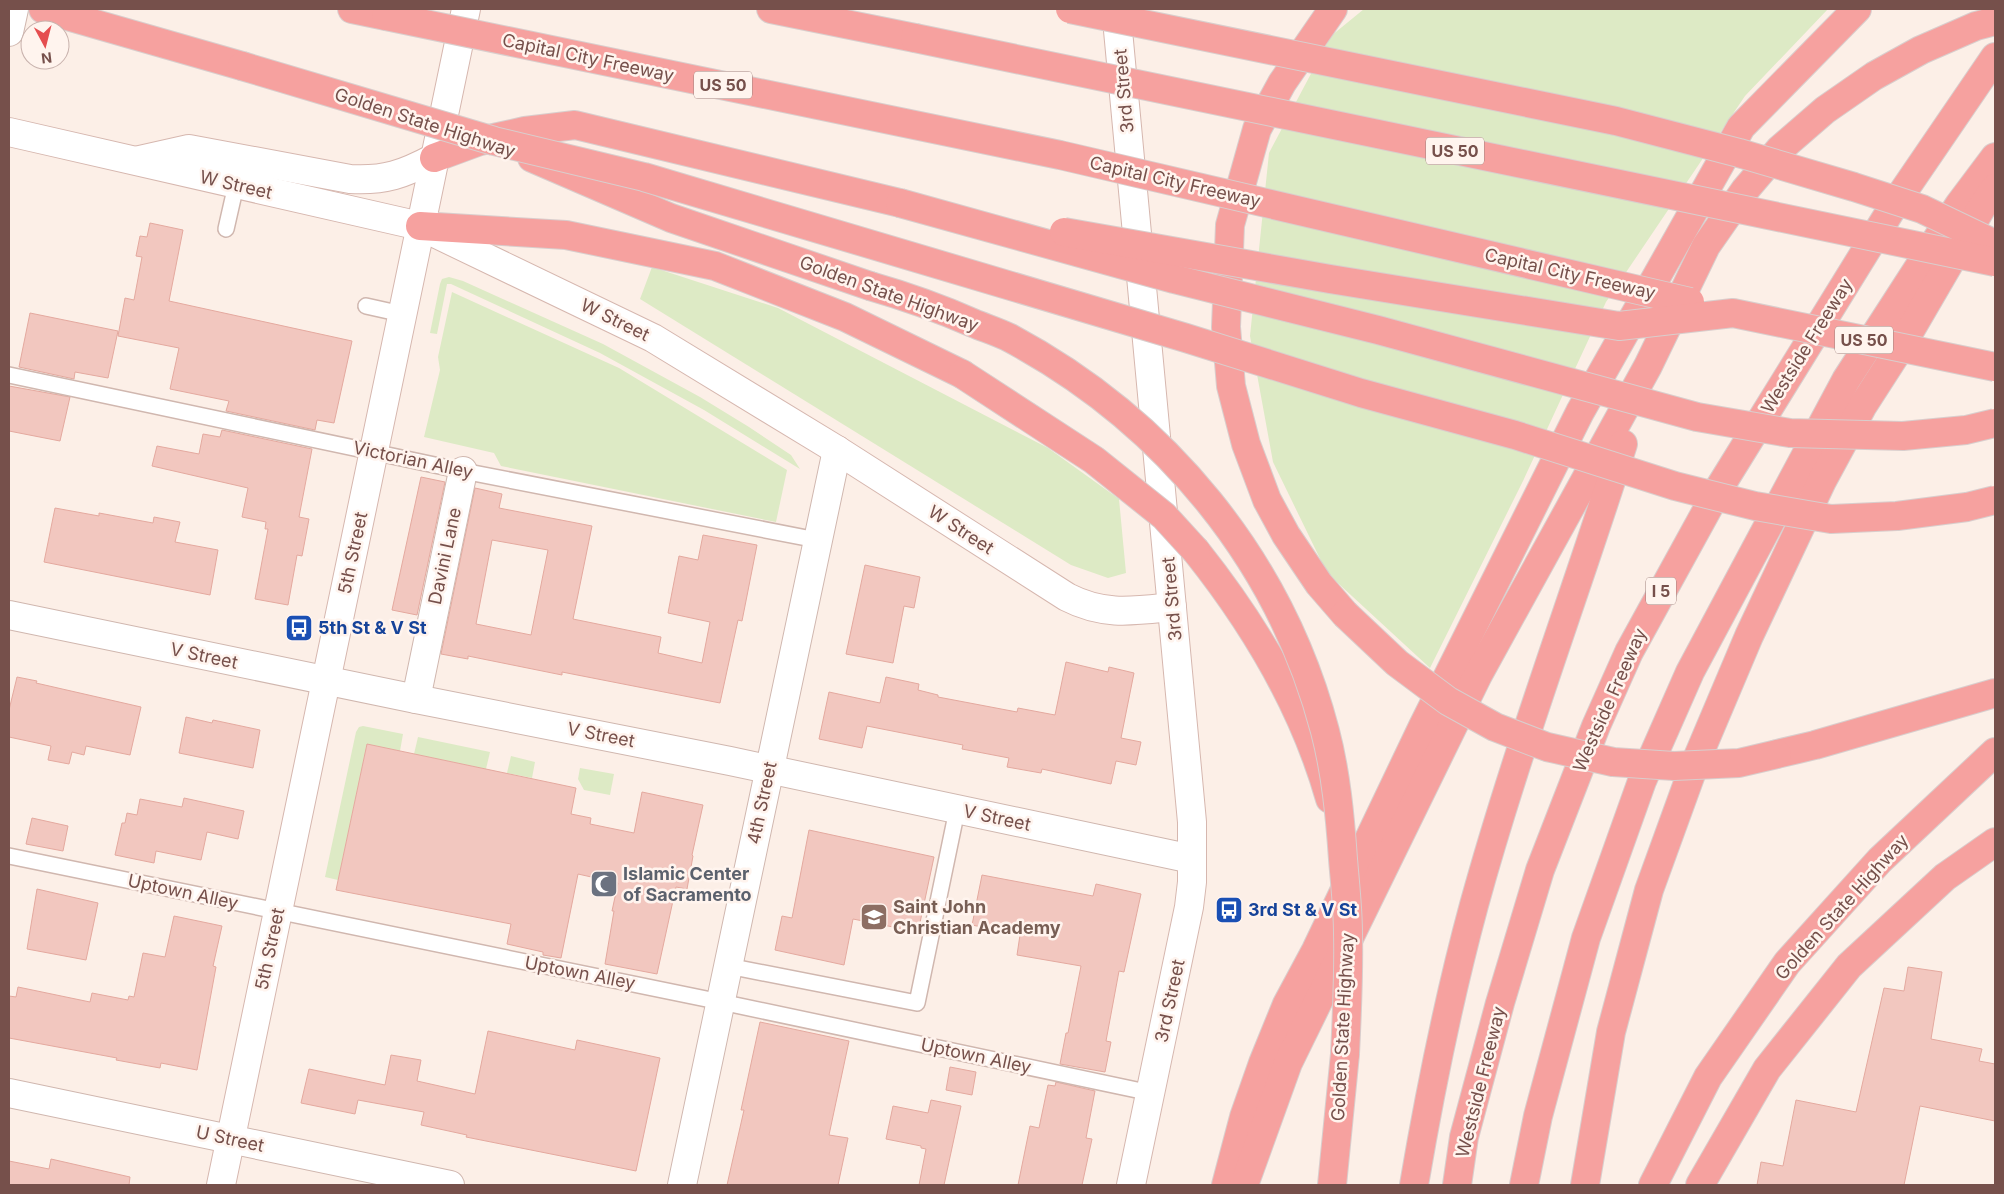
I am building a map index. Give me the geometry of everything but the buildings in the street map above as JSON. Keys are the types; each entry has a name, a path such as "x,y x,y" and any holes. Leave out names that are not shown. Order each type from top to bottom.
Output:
{"highway":[{"name":"Golden State Highway","path":"43,9 494,141 671,218 933,306 1008,338 1095,392 1158,444 1189,477 1232,529 1268,587 1288,627 1313,690 1321,716 1339,800 1348,932 1345,1054 1332,1185"},
{"name":"Capital City Freeway","path":"352,9 1060,155 1608,282 1733,313 1995,367"},
{"name":"US 50","path":"771,9 1995,262"},
{"path":"1070,9 1616,121 1739,153 1854,186 1922,209 1995,244"},
{"path":"1333,9 1282,84 1257,129 1230,225 1226,327 1231,386 1246,444 1267,500 1286,535 1319,584 1345,614 1396,663 1448,701 1495,727 1547,747 1613,762 1674,766 1739,762 1815,745 1995,694"},
{"path":"1226,1185 1244,1117 1262,1063 1287,1004 1316,950 1423,726 1580,412 1741,127 1857,9"},
{"path":"1244,1185 1288,1063 1478,675 1648,366 1706,246 1745,190 1780,149 1825,110 1874,76 1921,50 1986,23"},
{"name":"Westside Freeway","path":"1457,1185 1464,1137 1492,1032 1540,870 1596,726 1629,652 1722,482 1896,202 1995,57"},
{"path":"434,158 480,141 575,125 900,203 1174,279 1378,330 1698,417 1790,433 1904,436 1966,430 1995,423"},
{"path":"494,141 644,177 1177,335 1361,393 1515,434 1675,486 1755,506 1831,519 1897,516 1995,500"},
{"path":"1524,1185 1538,1116 1586,938 1642,781 1690,672 1846,380 1959,206 1995,156"},
{"path":"1585,1185 1611,1032 1649,890 1694,766 1749,636 1822,481 1862,407 1900,348 1995,188"},
{"path":"900,203 1330,279 1619,326 1733,313"},
{"path":"420,226 566,235 715,266 845,316 962,374 1094,460 1164,516 1196,551 1225,588 1264,648 1297,710 1323,776 1342,842"},
{"path":"1414,1185 1432,1079 1474,905 1525,734 1648,366"},
{"name":"Golden State Highway","path":"1653,1185 1708,1077 1786,963 1880,860 1995,752"},
{"path":"1700,1185 1766,1069 1849,966 1945,876 1995,842"}],"street":[{"path":"9,32 14,9"},
{"name":"5th Street","path":"222,1185 466,9"},
{"name":"3rd Street","path":"1116,9 1192,822 1189,907 1131,1185"},
{"name":"W Street","path":"9,132 131,162 420,226 653,338 837,450 1067,597 1083,605 1111,612 1172,606"},
{"path":"131,162 189,149 350,179 374,180 396,176 434,158"},
{"name":"4th Street","path":"682,1185 837,450"},
{"name":"Davini Lane","path":"416,699 463,470"},
{"name":"V Street","path":"9,615 326,681 770,769 1192,859"},
{"name":"U Street","path":"9,1093 450,1185"}],"lane":[{"path":"226,229 236,185"},
{"path":"366,306 402,314"},
{"name":"Victorian Alley","path":"9,375 374,452 817,540"},
{"path":"728,966 917,1003 957,810"},
{"name":"Uptown Alley","path":"9,856 720,1002 1151,1093"}],"green space":[{"path":"1364,9 1828,9 1745,96 1606,302 1523,481 1430,668 1327,573 1273,462 1250,336 1269,153 1331,36"},
{"path":"652,267 778,308 1048,448 1119,499 1126,573 1108,578 1071,565 640,299"},
{"path":"449,277 463,281 603,344 700,397 791,455 800,469 704,410 600,353 451,284 447,284 437,334 430,333 440,284 442,279"},
{"path":"452,292 619,368 787,470 776,522 501,466 494,453 424,437 440,370 438,357"},
{"path":"363,726 403,734 400,751 367,745 338,880 325,877 356,732 359,727"},
{"path":"418,737 490,752 486,769 414,754"},
{"path":"511,756 535,762 532,778 507,773"},
{"path":"580,768 614,774 610,795 584,790 578,779"}],"place":[{"name":"5th St & V St","path":"299,628"},
{"name":"Islamic Center of Sacramento","path":"604,884"},
{"name":"3rd St & V St","path":"1229,910"},
{"name":"Saint John Christian Academy","path":"874,917"}]}
